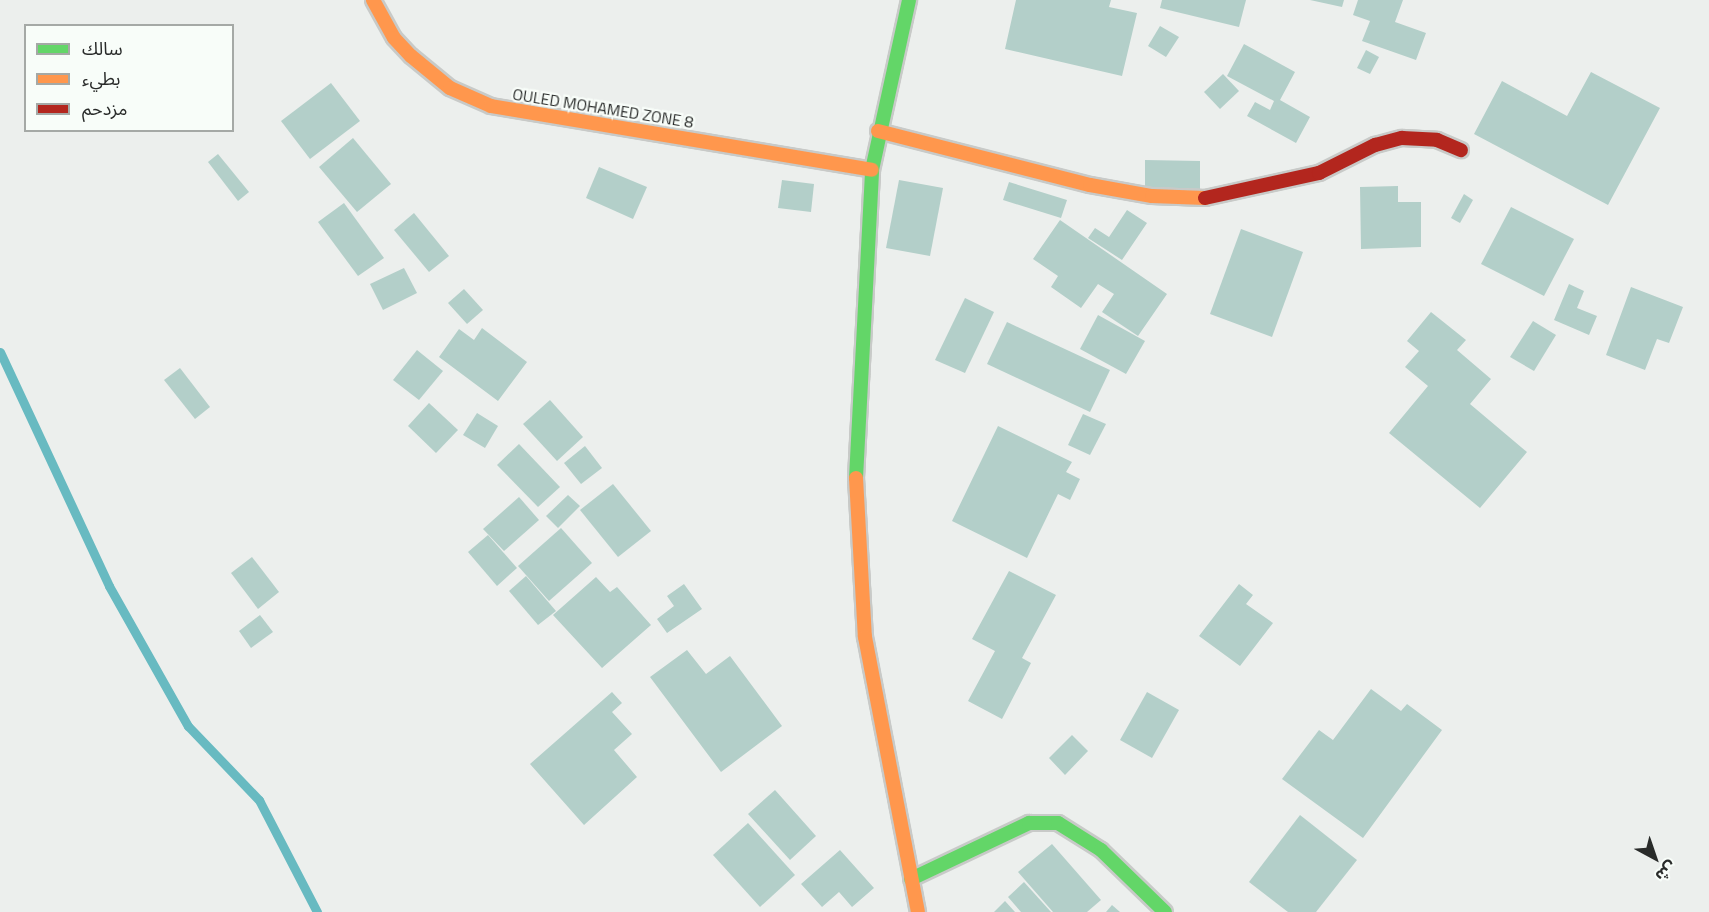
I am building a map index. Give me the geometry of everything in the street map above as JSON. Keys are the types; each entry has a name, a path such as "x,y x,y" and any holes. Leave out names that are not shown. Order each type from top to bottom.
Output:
{"main road":[{"name":"OULED MOHAMED ZONE 8","path":"373,0 394,38 411,56 450,88 491,106 872,170"},
{"path":"909,0 878,131 872,170 855,456 865,638 918,912"},
{"path":"878,131 1090,184 1152,196 1200,199 1319,172 1375,145 1402,138 1437,140 1461,150"},
{"path":"911,879 1008,831 1029,824 1058,824 1101,850 1165,912"}],"building":[{"path":"1016,0 1111,0 1109,7 1137,13 1122,76 1005,49"},
{"path":"1162,0 1246,0 1239,27 1160,8"},
{"path":"1310,0 1344,0 1342,7"},
{"path":"1358,0 1403,0 1395,22 1426,33 1416,60 1362,41 1370,21 1353,15"},
{"path":"1160,26 1179,37 1166,57 1148,46"},
{"path":"1244,44 1295,72 1280,100 1310,117 1296,143 1247,116 1255,102 1270,110 1274,101 1227,76"},
{"path":"1366,50 1379,57 1370,74 1357,68"},
{"path":"1591,72 1660,108 1608,205 1474,134 1502,81 1567,116"},
{"path":"1223,74 1239,91 1220,109 1204,92"},
{"path":"331,83 360,121 310,159 281,121"},
{"path":"353,138 391,184 357,212 319,167"},
{"path":"218,154 249,192 238,201 208,162"},
{"path":"1145,160 1200,161 1200,195 1145,194"},
{"path":"599,167 647,187 633,219 586,198"},
{"path":"782,180 814,184 811,212 778,208"},
{"path":"899,180 943,188 930,256 886,248"},
{"path":"1009,182 1067,200 1061,218 1003,200"},
{"path":"1398,186 1398,202 1421,202 1421,247 1361,249 1360,187"},
{"path":"1464,194 1473,200 1460,223 1451,218"},
{"path":"344,203 384,258 358,276 318,222"},
{"path":"1511,207 1574,239 1544,296 1481,264"},
{"path":"1127,210 1147,223 1122,260 1088,238 1095,228 1109,237"},
{"path":"414,213 449,256 429,272 394,230"},
{"path":"1060,220 1167,294 1138,336 1102,312 1114,294 1098,284 1081,308 1051,287 1058,276 1033,259"},
{"path":"1241,229 1303,252 1272,337 1210,314"},
{"path":"404,268 417,293 383,310 370,284"},
{"path":"1569,284 1584,291 1577,308 1597,316 1589,335 1554,320"},
{"path":"1631,287 1683,307 1669,343 1657,339 1645,370 1606,355"},
{"path":"464,289 483,310 467,324 448,303"},
{"path":"965,298 994,312 965,373 935,360"},
{"path":"1431,312 1466,340 1457,350 1491,379 1470,404 1527,452 1480,508 1389,433 1428,386 1405,367 1419,351 1407,341"},
{"path":"1098,315 1145,341 1126,374 1080,349"},
{"path":"1533,321 1556,335 1534,371 1510,357"},
{"path":"1007,322 1110,370 1090,412 987,364"},
{"path":"482,328 527,362 498,401 439,357 459,329 474,340"},
{"path":"417,350 443,371 419,400 393,380"},
{"path":"180,368 210,407 195,419 164,380"},
{"path":"550,400 583,437 557,461 523,424"},
{"path":"429,403 458,430 436,453 408,426"},
{"path":"477,413 498,426 485,448 463,435"},
{"path":"1083,414 1106,424 1090,455 1068,445"},
{"path":"998,426 1072,462 1066,472 1080,479 1070,500 1058,494 1027,558 952,521"},
{"path":"519,444 560,487 538,507 497,465"},
{"path":"585,446 602,468 581,484 564,463"},
{"path":"613,484 651,531 618,557 580,510"},
{"path":"568,495 580,506 558,528 546,516"},
{"path":"519,497 539,520 504,551 483,529"},
{"path":"561,528 592,563 549,601 518,566"},
{"path":"488,535 517,568 497,586 468,552"},
{"path":"252,557 279,592 258,609 231,573"},
{"path":"1009,571 1056,595 1022,658 1031,663 1002,719 968,701 995,651 972,639"},
{"path":"526,576 556,611 538,625 509,591"},
{"path":"596,577 610,592 617,587 651,625 602,668 553,615"},
{"path":"684,584 702,609 667,633 657,619 674,606 667,596"},
{"path":"1239,584 1253,595 1246,604 1273,623 1240,666 1199,636"},
{"path":"260,615 273,632 251,648 239,631"},
{"path":"687,650 706,674 730,656 782,726 721,772 650,677"},
{"path":"1371,689 1401,711 1407,704 1442,730 1363,838 1282,779 1319,730 1333,740"},
{"path":"612,692 622,703 612,712 632,734 614,750 637,777 584,825 530,764"},
{"path":"1147,692 1179,710 1152,758 1120,740"},
{"path":"1072,735 1088,751 1065,775 1049,758"},
{"path":"775,790 816,836 790,860 748,814"},
{"path":"1300,815 1357,860 1316,912 1288,912 1249,882"},
{"path":"748,823 795,875 760,907 713,855"},
{"path":"1052,844 1101,900 1087,912 1053,912 1018,872"},
{"path":"840,850 874,888 852,907 839,892 822,907 801,884"},
{"path":"1024,882 1051,912 1021,912 1008,897"},
{"path":"1005,901 1015,912 994,912"},
{"path":"1112,905 1120,912 1106,912"}],"waterway":[{"path":"0,352 109,586 188,726 259,800 317,912"}],"traffic: fast":[{"path":"856,478 872,170 909,0"},
{"path":"911,879 1029,823 1058,823 1101,850 1165,912"}],"traffic: slow":[{"path":"373,0 394,38 411,56 450,88 491,106 872,170"},
{"path":"878,131 1090,185 1152,196 1205,198"},
{"path":"856,478 865,637 918,912"}],"traffic: jam":[{"path":"1205,198 1319,173 1375,145 1402,138 1437,140 1461,150"}]}
